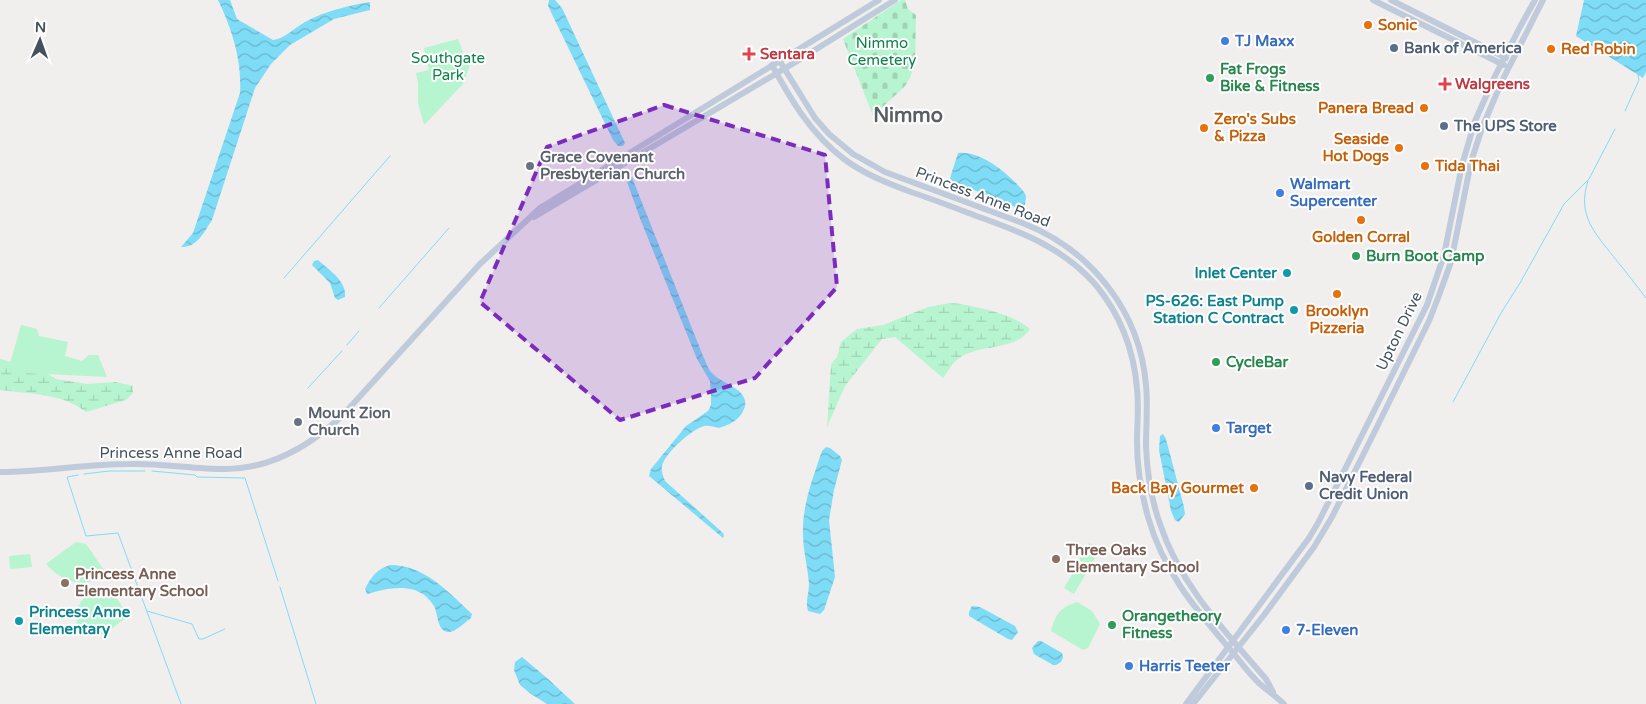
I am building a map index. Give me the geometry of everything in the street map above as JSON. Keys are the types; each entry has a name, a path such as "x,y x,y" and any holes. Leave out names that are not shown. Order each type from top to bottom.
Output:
{"main road":[{"path":"772,65 879,0"},
{"path":"776,73 895,0"},
{"path":"1373,0 1503,60"},
{"path":"1391,0 1510,64"},
{"name":"Upton Drive","path":"1236,644 1318,524 1423,313 1444,255 1467,145 1483,101 1536,0"},
{"name":"Upton Drive","path":"1236,644 1292,579 1322,534 1429,321 1451,262 1477,142 1490,106 1543,0"},
{"name":"Princess Anne Road","path":"779,60 818,122 852,154 885,172 1044,233 1076,254 1106,284 1129,320 1142,360 1147,396 1146,446 1148,475 1160,524 1170,550 1189,584 1206,608 1266,679 1274,694"},
{"name":"Princess Anne Road","path":"0,472 129,464 226,469 262,464 284,456 315,439 343,414 480,264 545,204 772,65 798,110 815,133 854,166 887,183 1042,242 1072,262 1101,292 1123,330 1134,366 1138,392 1137,444 1139,473 1144,501 1161,554 1181,589 1198,613 1260,684 1274,694"},
{"name":"Princess Anne Road","path":"516,229 541,212 776,73"},
{"path":"1193,704 1236,644"},
{"path":"1186,704 1231,651"},
{"path":"1274,694 1284,704"}],"highlighted area":[{"path":"664,105 825,155 837,287 755,378 620,420 480,302 547,147"}],"green space":[{"name":"Nimmo Cemetery","path":"901,0 905,0 908,9 916,15 915,64 905,86 873,116 843,39"},
{"name":"Southgate Park","path":"458,39 464,55 472,59 463,84 424,125 418,103 416,73 429,70 424,48"},
{"path":"950,303 992,311 1014,319 1030,329 1015,341 976,351 958,359 943,378 895,337 882,339 845,386 827,427 831,364 837,357 841,342 857,329 883,325 928,307"},
{"path":"21,325 37,329 39,336 68,342 65,356 82,361 89,355 98,355 107,377 24,373 9,367"},
{"path":"0,359 40,369 56,379 87,384 115,382 133,386 133,393 126,400 86,412 67,401 56,398 0,390"},
{"path":"76,542 86,544 108,576 90,582 75,582 60,576 46,564"},
{"path":"1089,543 1100,549 1090,567 1079,560"},
{"path":"30,554 32,567 10,569 9,556"},
{"path":"1078,564 1088,570 1074,594 1064,588"},
{"path":"96,590 112,595 120,602 124,619 105,634 80,636 76,615 80,603"},
{"path":"1077,602 1092,611 1100,624 1088,648 1083,650 1051,631 1060,612"}],"water":[{"path":"218,0 230,0 237,19 273,40 286,35 313,18 336,9 370,2 370,10 334,19 290,45 271,64 255,88 212,220 196,242 187,247 181,247 193,233 240,93 238,57 228,22"},
{"path":"549,0 555,0 562,8 625,143 623,146 618,146 613,140 548,6"},
{"path":"1584,0 1646,0 1646,72 1643,78 1576,36"},
{"path":"958,153 976,155 1003,171 1024,192 1026,196 1025,205 1020,208 1015,207 952,181 950,178"},
{"path":"629,177 632,177 708,368 717,378 735,388 744,397 744,409 737,419 719,428 704,426 699,428 673,449 662,466 665,481 723,533 723,538 649,476 651,469 686,426 708,411 711,405 711,395 710,381 697,359 641,221 627,182"},
{"path":"318,260 340,281 345,291 345,297 338,300 335,298 330,283 312,265 314,261"},
{"path":"1163,434 1166,439 1184,507 1185,514 1179,522 1175,520 1171,511 1159,450 1160,436"},
{"path":"826,447 840,456 842,460 829,520 835,577 824,610 820,614 808,611 807,608 809,584 803,523 812,481 822,451"},
{"path":"390,565 403,566 435,581 472,614 471,618 457,629 448,632 444,631 440,625 434,606 428,598 413,589 385,589 367,594 365,589 372,577 381,569"},
{"path":"972,606 980,607 1015,626 1018,632 1012,640 1008,639 969,616"},
{"path":"1038,641 1062,653 1061,662 1053,665 1034,654 1032,648"},
{"path":"522,657 575,704 547,704 520,685 514,670 515,662"}],"waterway":[{"path":"1625,111 1639,80 1638,75"},
{"path":"1453,402 1501,313 1564,204 1589,179 1615,129"},
{"path":"284,278 390,156"},
{"path":"1588,181 1585,205 1590,225 1646,298"},
{"path":"379,308 449,228"},
{"path":"347,345 359,331"},
{"path":"308,388 342,351"},
{"path":"84,474 109,471 145,471"},
{"path":"152,471 195,475 197,477 245,478 278,581"},
{"path":"78,475 67,477 86,536 118,533 181,704"},
{"path":"280,587 316,704"},
{"path":"147,611 192,624 199,639 225,629"}],"place":[{"name":"Sonic","path":"1368,25"},
{"name":"TJ Maxx","path":"1225,41"},
{"name":"Bank of America","path":"1394,48"},
{"name":"Red Robin","path":"1551,49"},
{"name":"Sentara","path":"749,54"},
{"name":"Fat Frogs Bike & Fitness","path":"1210,78"},
{"name":"Walgreens","path":"1445,84"},
{"name":"Panera Bread","path":"1424,108"},
{"name":"The UPS Store","path":"1444,126"},
{"name":"Zero's Subs & Pizza","path":"1204,128"},
{"name":"Seaside Hot Dogs","path":"1399,148"},
{"name":"Grace Covenant Presbyterian Church","path":"530,166"},
{"name":"Tida Thai","path":"1425,166"},
{"name":"Walmart Supercenter","path":"1280,193"},
{"name":"Golden Corral","path":"1361,220"},
{"name":"Burn Boot Camp","path":"1356,256"},
{"name":"Inlet Center","path":"1287,273"},
{"name":"Brooklyn Pizzeria","path":"1337,294"},
{"name":"PS-626: East Pump Station C Contract","path":"1294,310"},
{"name":"CycleBar","path":"1216,362"},
{"name":"Mount Zion Church","path":"298,422"},
{"name":"Target","path":"1216,428"},
{"name":"Navy Federal Credit Union","path":"1309,486"},
{"name":"Back Bay Gourmet","path":"1254,488"},
{"name":"Three Oaks Elementary School","path":"1056,559"},
{"name":"Princess Anne Elementary School","path":"65,583"},
{"name":"Princess Anne Elementary","path":"19,621"},
{"name":"Orangetheory Fitness","path":"1112,625"},
{"name":"7-Eleven","path":"1286,630"},
{"name":"Harris Teeter","path":"1129,666"}],"district":[{"name":"Nimmo","path":"908,115"}]}
